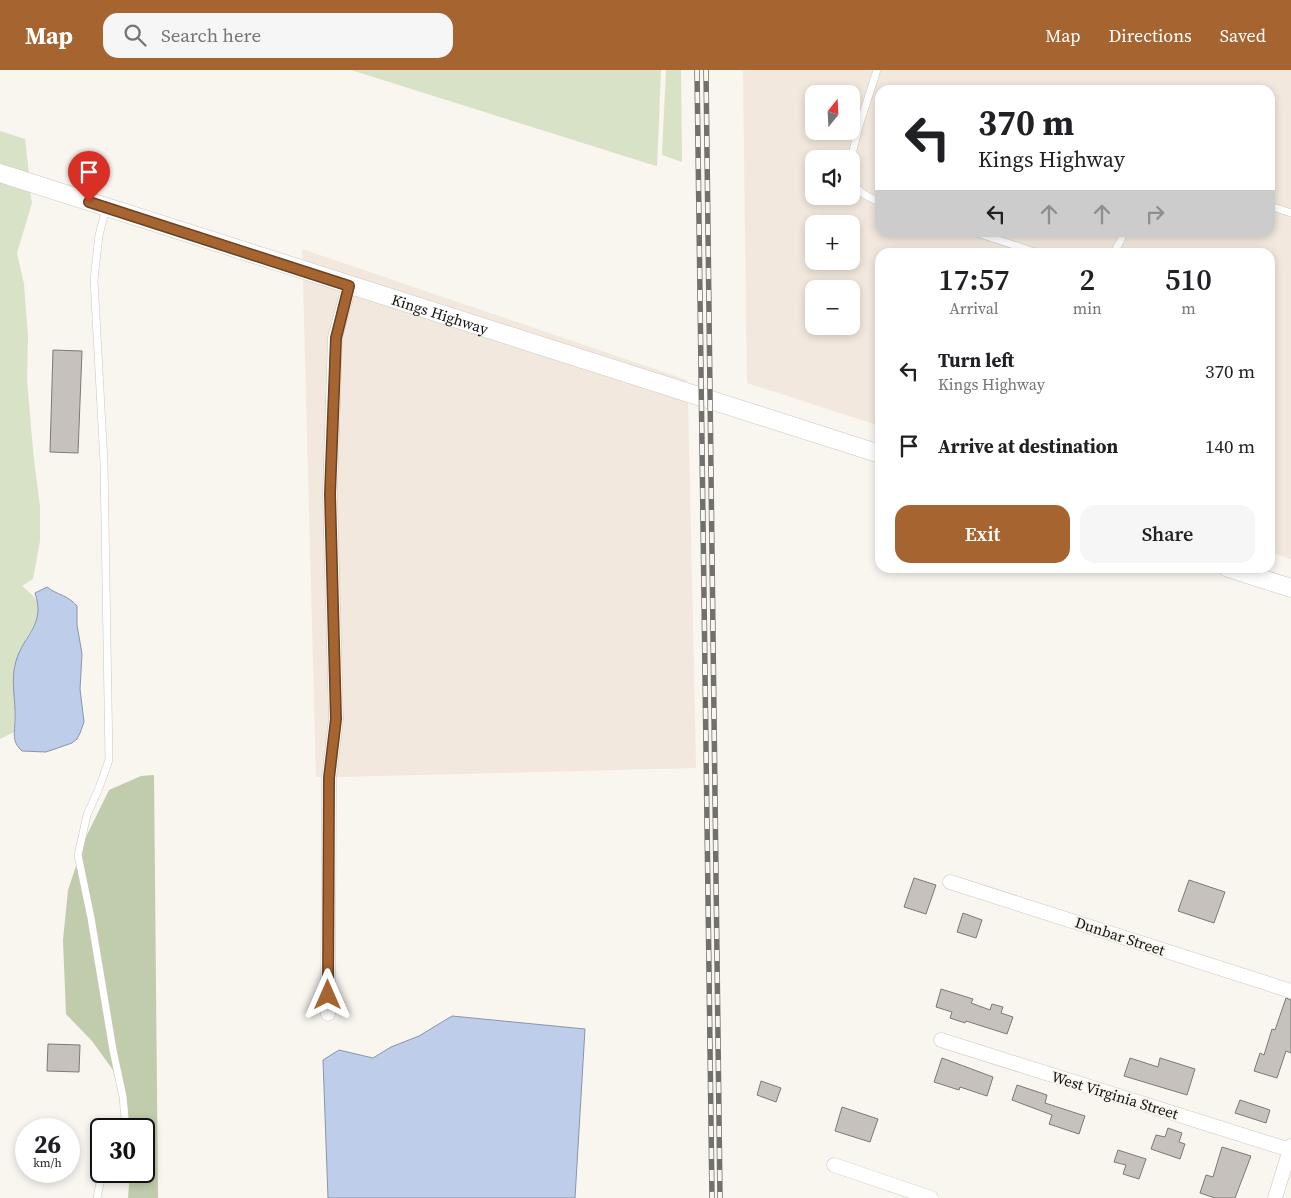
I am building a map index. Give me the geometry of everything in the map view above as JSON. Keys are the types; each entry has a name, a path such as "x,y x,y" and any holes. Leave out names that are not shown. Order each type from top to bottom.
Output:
{"street":[{"name":"Kings Highway","path":"0,173 875,452"},
{"path":"328,1014 329,778 336,719 330,494 336,338 349,286"},
{"path":"1244,573 1291,588"},
{"name":"Dunbar Street","path":"950,882 1291,991"},
{"name":"West Virginia Street","path":"941,1040 1290,1148"},
{"path":"1275,1198 1290,1148"},
{"path":"834,1165 932,1198"}],"lane":[{"path":"852,150 877,70"},
{"path":"860,192 863,195 875,200"},
{"path":"1275,207 1291,212"},
{"path":"106,208 94,280 104,463 109,760 87,815 78,855 91,918 112,1050 123,1097 125,1118"},
{"path":"989,237 1023,248"},
{"path":"97,1198 100,1183"}],"shaded area":[{"path":"743,70 1291,70 1291,559 1275,554 1275,248 875,248 875,424 747,383"},
{"path":"302,249 687,380 687,384 303,263"},
{"path":"303,279 341,291 329,338 323,495 329,719 322,777 316,777"},
{"path":"354,295 688,400 696,768 336,777 336,494 342,338"}],"green space":[{"path":"351,70 661,70 657,166 656,166"},
{"path":"666,70 681,70 682,162 662,155"},
{"path":"0,131 25,139 29,175 0,166"},
{"path":"0,181 30,191 32,203 17,253 24,284 28,337 27,380 40,506 40,541 33,579 22,586 38,603 38,616 25,642 21,656 16,689 14,732 0,739"},
{"path":"154,775 158,1198 128,1198 129,1183 155,1183 155,1118 128,1118 113,1070 92,1041 66,1014 63,940 68,890 85,839 109,790 141,776"}],"water":[{"path":"47,587 77,606 77,625 82,654 80,689 84,722 77,739 72,743 46,752 22,751 16,744 14,736 14,668 36,621 38,604 35,593"},
{"path":"452,1016 585,1029 575,1198 328,1198 323,1060 339,1050 373,1058 391,1047 419,1036"}],"building":[{"path":"53,350 82,351 78,453 50,452"},
{"path":"914,878 936,885 926,914 904,907"},
{"path":"1189,880 1225,892 1214,923 1178,911"},
{"path":"963,913 982,920 976,938 957,932"},
{"path":"941,989 973,999 971,1003 990,1010 992,1004 1003,1007 1001,1013 1013,1017 1007,1034 950,1018 952,1012 936,1007"},
{"path":"1286,998 1291,1000 1291,1053 1286,1051 1277,1078 1254,1071 1260,1053 1264,1055 1272,1029 1275,1030"},
{"path":"48,1044 80,1045 79,1072 47,1071"},
{"path":"942,1058 993,1077 987,1096 960,1087 959,1090 934,1082"},
{"path":"1130,1058 1158,1067 1160,1058 1195,1069 1187,1095 1124,1076"},
{"path":"761,1081 781,1088 776,1102 757,1095"},
{"path":"1017,1085 1047,1095 1045,1103 1085,1116 1079,1134 1049,1124 1052,1115 1012,1100"},
{"path":"1240,1100 1270,1110 1266,1123 1235,1113"},
{"path":"842,1107 878,1119 870,1142 835,1131"},
{"path":"1168,1128 1182,1133 1179,1142 1185,1144 1180,1159 1151,1149 1156,1135 1165,1137"},
{"path":"1222,1147 1251,1156 1235,1198 1215,1198 1200,1193 1206,1175 1213,1177"},
{"path":"1118,1150 1146,1159 1139,1179 1123,1174 1126,1165 1114,1162"}],"railway":[{"path":"697,70 712,1198"},
{"path":"706,70 720,1198"}],"route":[{"path":"89,202 349,286 336,338 330,494 336,719 329,778 328,995"}]}
